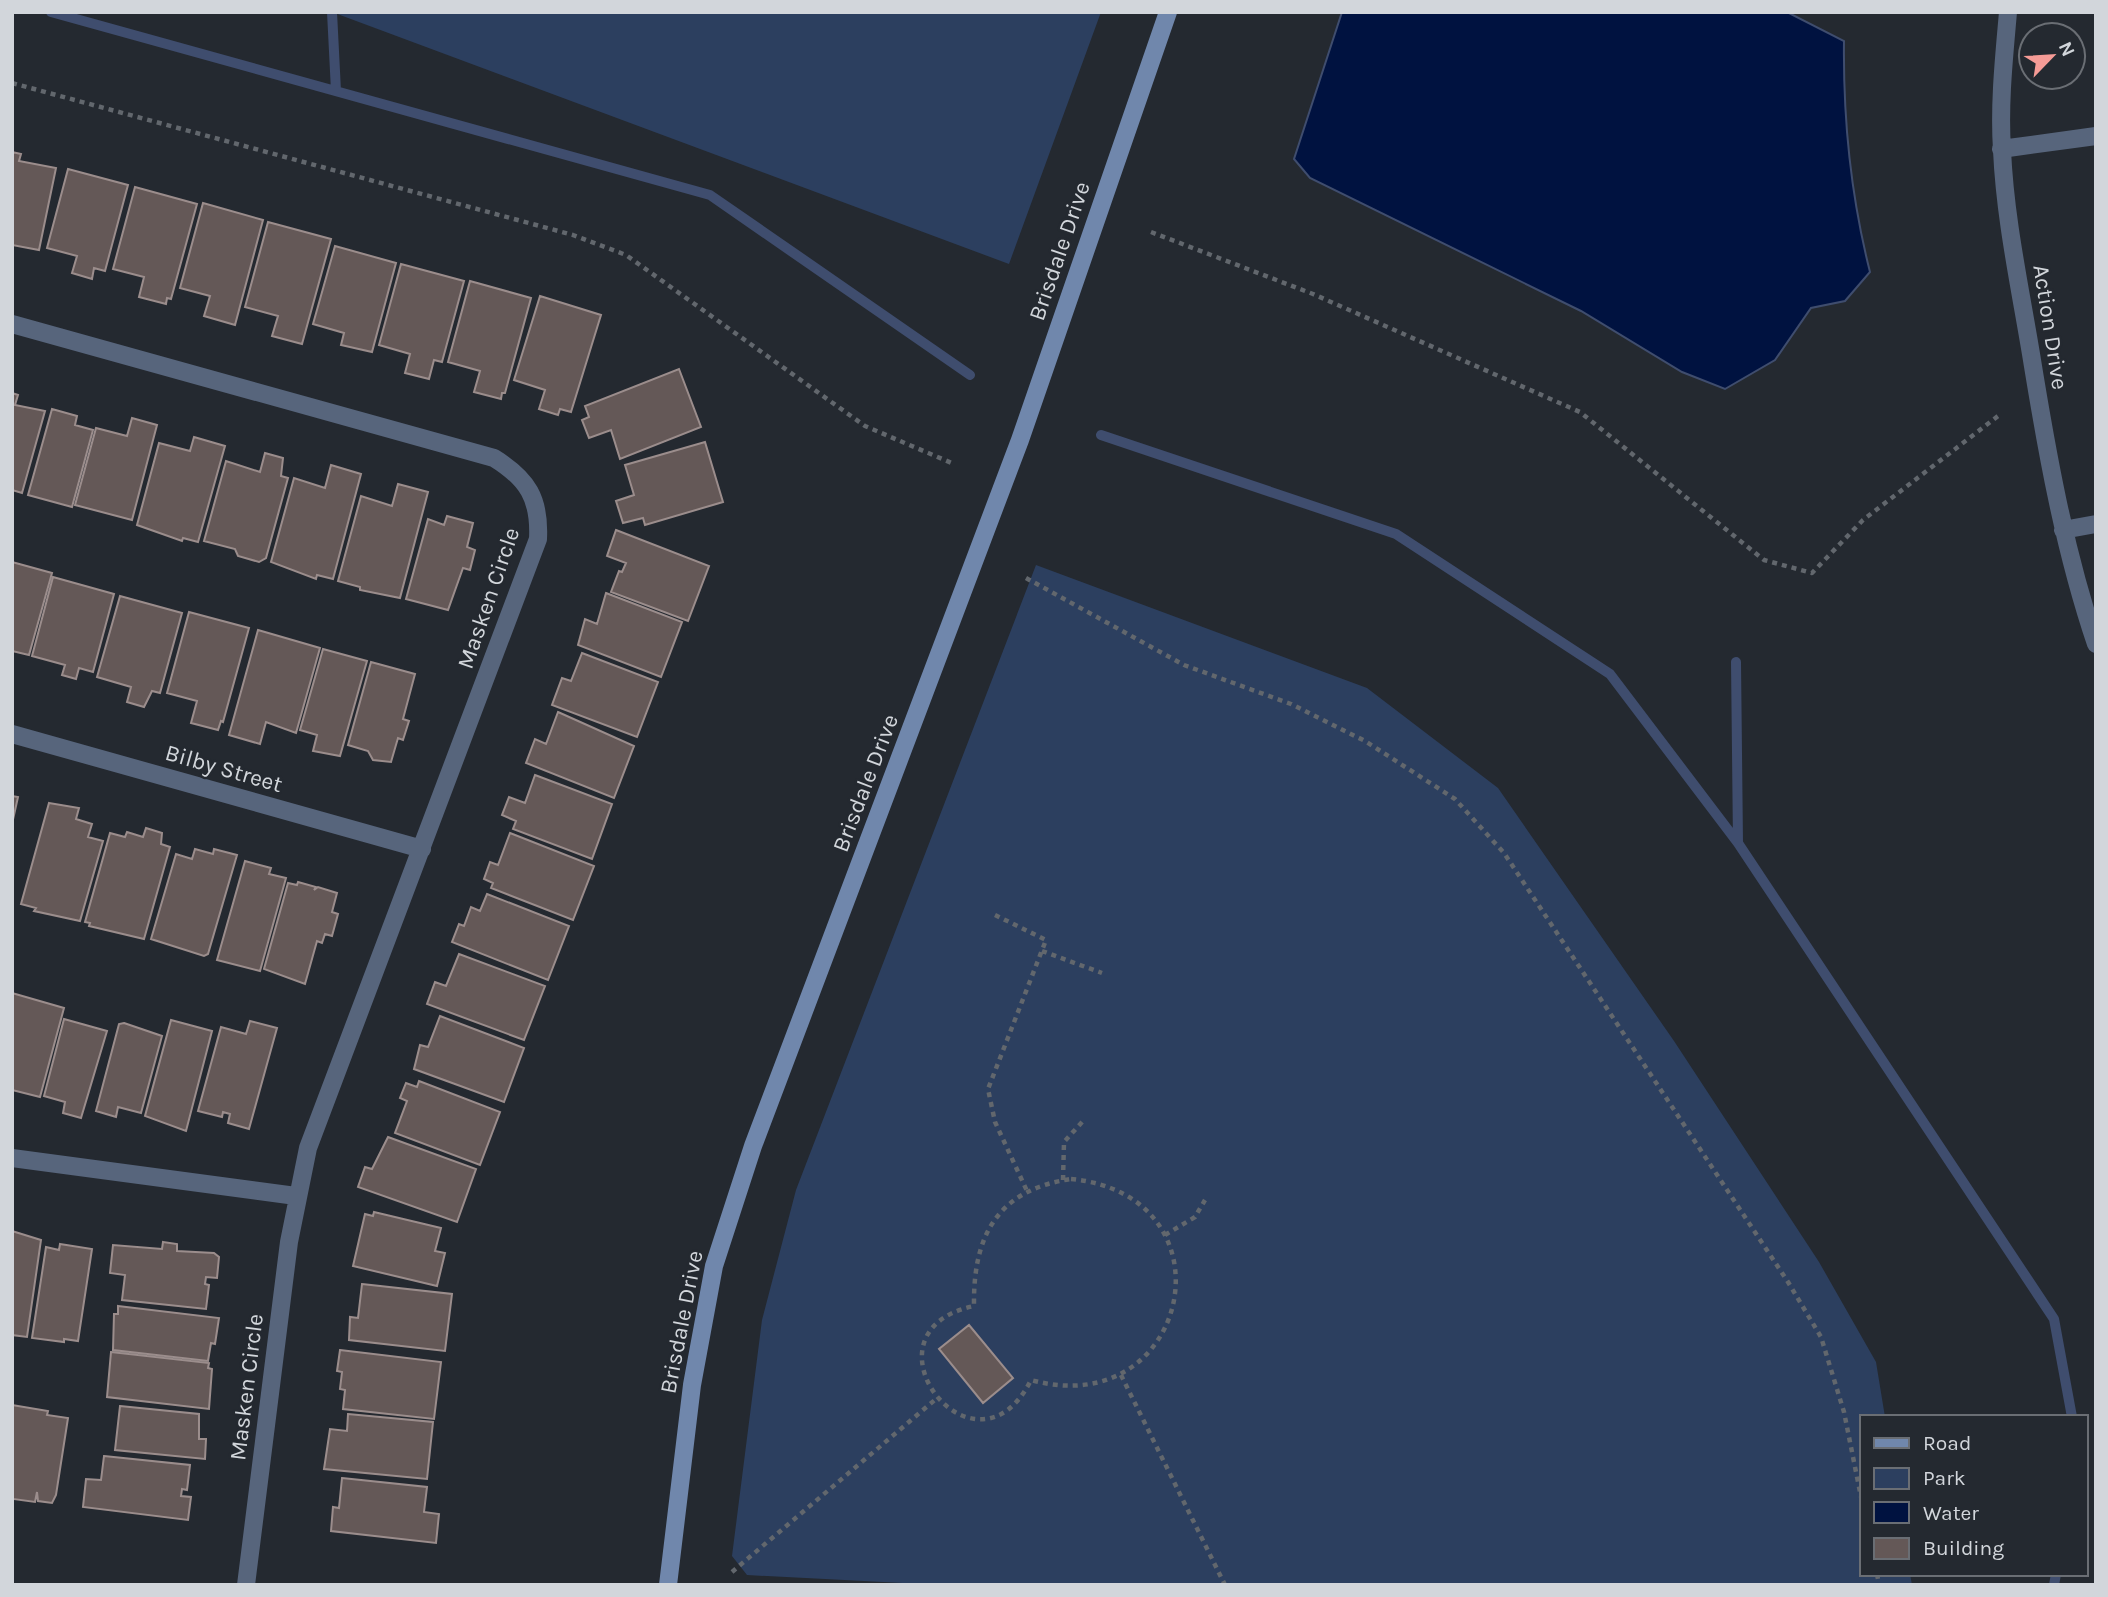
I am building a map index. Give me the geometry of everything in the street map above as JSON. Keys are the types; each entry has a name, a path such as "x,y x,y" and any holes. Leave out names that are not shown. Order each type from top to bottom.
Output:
{"street":[{"name":"Brisdale Drive","path":"668,1585 692,1385 714,1266 753,1146 1020,440 1168,12"},
{"name":"Action Drive","path":"2008,12 2002,83 2001,149 2006,207 2051,478 2096,644"},
{"path":"2001,149 2096,136"},
{"name":"Masken Circle","path":"12,324 494,458 516,471 539,512 538,538 308,1148 296,1196 246,1585"},
{"path":"2063,530 2096,524"},
{"name":"Bilby Street","path":"12,734 422,849"},
{"path":"12,1158 296,1196"}],"path":[{"path":"12,83 573,235 626,255 865,426 954,464"},
{"path":"1151,232 1313,294 1580,412 1764,560 1812,573 1863,520 1998,416"},
{"path":"1026,578 1061,594 1184,665 1292,704 1365,741 1455,799 1504,853 1788,1282 1821,1338 1844,1412 1860,1492"},
{"path":"995,915 1046,940 988,1089 995,1122 1027,1191"},
{"path":"1042,951 1102,974"},
{"path":"1063,1180 1064,1142 1083,1121"},
{"path":"1063,1180 1094,1181 1116,1188 1153,1216 1165,1235 1176,1279 1171,1313 1156,1344 1140,1361 1121,1374 1100,1383 1077,1387 1053,1386 1031,1380 1012,1407 997,1415 980,1418 948,1410 936,1399 923,1371 926,1341 945,1317 974,1306 975,1262 982,1240 993,1220 1027,1191 1063,1180"},
{"path":"1165,1235 1195,1217 1205,1200"},
{"path":"1121,1374 1225,1585"},
{"path":"732,1572 936,1399"}],"green space":[{"path":"332,12 1101,12 1009,264"},
{"path":"1036,565 1367,688 1498,788 1674,1041 1819,1262 1876,1362 1885,1415 1860,1415 1860,1576 1910,1576 1912,1585 941,1585 747,1575 732,1556 762,1320 796,1190"}],"water":[{"path":"1342,12 1787,12 1844,41 1850,158 1870,272 1845,301 1811,308 1775,360 1725,389 1682,372 1581,311 1310,178 1294,159"}],"building":[{"path":"12,152 21,154 19,161 56,168 39,250 12,245"},
{"path":"68,169 128,185 105,271 94,268 92,279 72,273 77,256 47,248"},
{"path":"135,187 197,204 171,299 167,298 166,304 139,297 144,277 113,269"},
{"path":"203,203 263,220 235,325 204,316 210,296 180,288"},
{"path":"268,222 331,239 302,344 272,336 278,316 245,307"},
{"path":"335,246 396,263 372,352 341,345 344,333 313,324"},
{"path":"401,264 464,281 442,362 434,360 429,379 405,373 410,354 379,345"},
{"path":"470,281 531,298 505,393 502,393 501,399 474,392 480,371 448,362"},
{"path":"540,296 601,315 571,412 560,409 558,415 539,409 545,390 514,380"},
{"path":"679,369 701,427 620,459 611,430 589,438 582,420 589,417 585,406"},
{"path":"12,393 18,395 15,405 45,411 22,493 12,490"},
{"path":"52,409 77,416 75,425 93,430 72,507 28,495"},
{"path":"132,418 157,425 132,520 75,505 96,428 127,436"},
{"path":"194,437 225,446 198,542 183,538 182,541 137,525 159,443 190,451"},
{"path":"705,442 723,502 645,525 643,518 623,523 616,501 634,495 625,465"},
{"path":"265,453 283,458 281,476 288,478 266,558 259,562 238,556 235,549 204,541 226,461 260,472"},
{"path":"331,465 361,474 333,579 317,575 316,579 271,562 294,478 325,488"},
{"path":"398,484 428,492 400,598 360,590 360,587 338,581 361,496 392,506"},
{"path":"447,516 473,523 467,547 475,550 470,570 463,568 448,610 406,599 428,519 444,525"},
{"path":"616,530 709,566 688,621 611,592 619,571 622,572 626,563 607,556"},
{"path":"12,562 52,573 29,655 12,651"},
{"path":"53,577 114,594 93,672 79,668 76,679 62,675 65,665 32,656"},
{"path":"606,593 682,622 661,677 578,645 585,619 597,624"},
{"path":"120,596 182,613 160,693 152,691 144,707 127,702 131,687 97,677"},
{"path":"189,612 249,628 223,722 221,721 218,730 191,723 197,701 167,693"},
{"path":"258,630 320,648 296,733 266,722 260,744 229,735"},
{"path":"323,649 367,661 340,756 313,751 317,735 300,730"},
{"path":"582,653 658,682 637,737 552,705 562,678 571,681"},
{"path":"371,662 415,674 403,719 409,721 403,740 398,738 391,762 373,760 368,751 348,745"},
{"path":"558,712 634,746 614,798 526,763 535,739 546,744"},
{"path":"535,775 612,804 592,859 513,829 516,821 502,815 509,797 525,803"},
{"path":"12,796 18,797 12,824"},
{"path":"49,803 79,808 76,819 92,824 88,837 103,841 80,921 34,911 36,908 21,904"},
{"path":"146,828 162,833 161,844 170,847 144,939 89,926 90,923 85,922 110,833 125,837 127,832 143,837"},
{"path":"510,833 594,866 573,920 491,888 493,883 484,879 490,862 498,865"},
{"path":"195,849 213,854 214,849 237,855 208,954 204,956 151,939 176,854 192,859"},
{"path":"245,861 271,868 269,874 286,878 260,971 217,960"},
{"path":"298,882 316,887 314,890 318,887 337,893 332,912 338,914 332,936 325,934 322,943 317,941 305,984 264,969 288,883 297,885"},
{"path":"487,894 569,926 548,980 452,942 459,924 464,926 471,907 480,911"},
{"path":"459,954 545,986 524,1040 427,1004 435,982 446,986"},
{"path":"12,993 64,1008 40,1097 12,1090"},
{"path":"440,1016 524,1048 504,1102 414,1069 420,1045 428,1047"},
{"path":"64,1019 107,1031 81,1118 63,1113 65,1102 44,1096"},
{"path":"171,1020 212,1031 186,1131 145,1116"},
{"path":"250,1021 277,1028 249,1129 228,1123 230,1114 223,1112 222,1117 198,1111 221,1027 246,1034"},
{"path":"124,1023 162,1036 141,1113 118,1107 116,1117 96,1111 119,1024"},
{"path":"419,1081 500,1112 480,1165 395,1133 407,1101 400,1098 406,1083 417,1087"},
{"path":"388,1137 476,1169 457,1222 358,1187 365,1167 372,1169"},
{"path":"374,1212 441,1228 435,1251 445,1253 437,1286 353,1266 365,1214 373,1216"},
{"path":"12,1231 41,1240 27,1337 12,1335"},
{"path":"163,1242 177,1244 177,1251 214,1253 219,1257 217,1278 206,1277 205,1284 209,1285 206,1309 122,1300 125,1275 110,1273 113,1245 162,1249"},
{"path":"60,1244 92,1249 78,1341 32,1338 46,1247 59,1250"},
{"path":"362,1284 452,1294 445,1351 349,1340 350,1317 358,1318"},
{"path":"118,1306 219,1318 215,1344 211,1343 208,1361 113,1350 114,1314 118,1314"},
{"path":"969,1325 1013,1378 983,1403 939,1349"},
{"path":"340,1350 441,1362 434,1419 343,1409 345,1390 340,1389 342,1372 337,1371"},
{"path":"111,1352 209,1363 208,1368 212,1369 209,1409 107,1397"},
{"path":"12,1405 48,1411 47,1415 68,1418 56,1495 52,1503 38,1501 37,1492 35,1502 13,1499"},
{"path":"120,1406 199,1414 199,1439 206,1439 205,1459 115,1450"},
{"path":"348,1414 433,1422 427,1479 324,1469 330,1429 347,1431"},
{"path":"104,1456 190,1465 187,1490 182,1489 181,1496 191,1497 188,1520 83,1507 86,1479 101,1480"},
{"path":"342,1478 427,1487 424,1512 439,1514 436,1543 331,1531 333,1507 339,1508"}],"waterway":[{"path":"51,12 710,195 970,375"},
{"path":"332,12 336,91"},
{"path":"1101,435 1396,534 1610,674 1738,843 2054,1319 2072,1415"},
{"path":"1736,662 1738,843"},
{"path":"2054,1585 2056,1576"}]}
